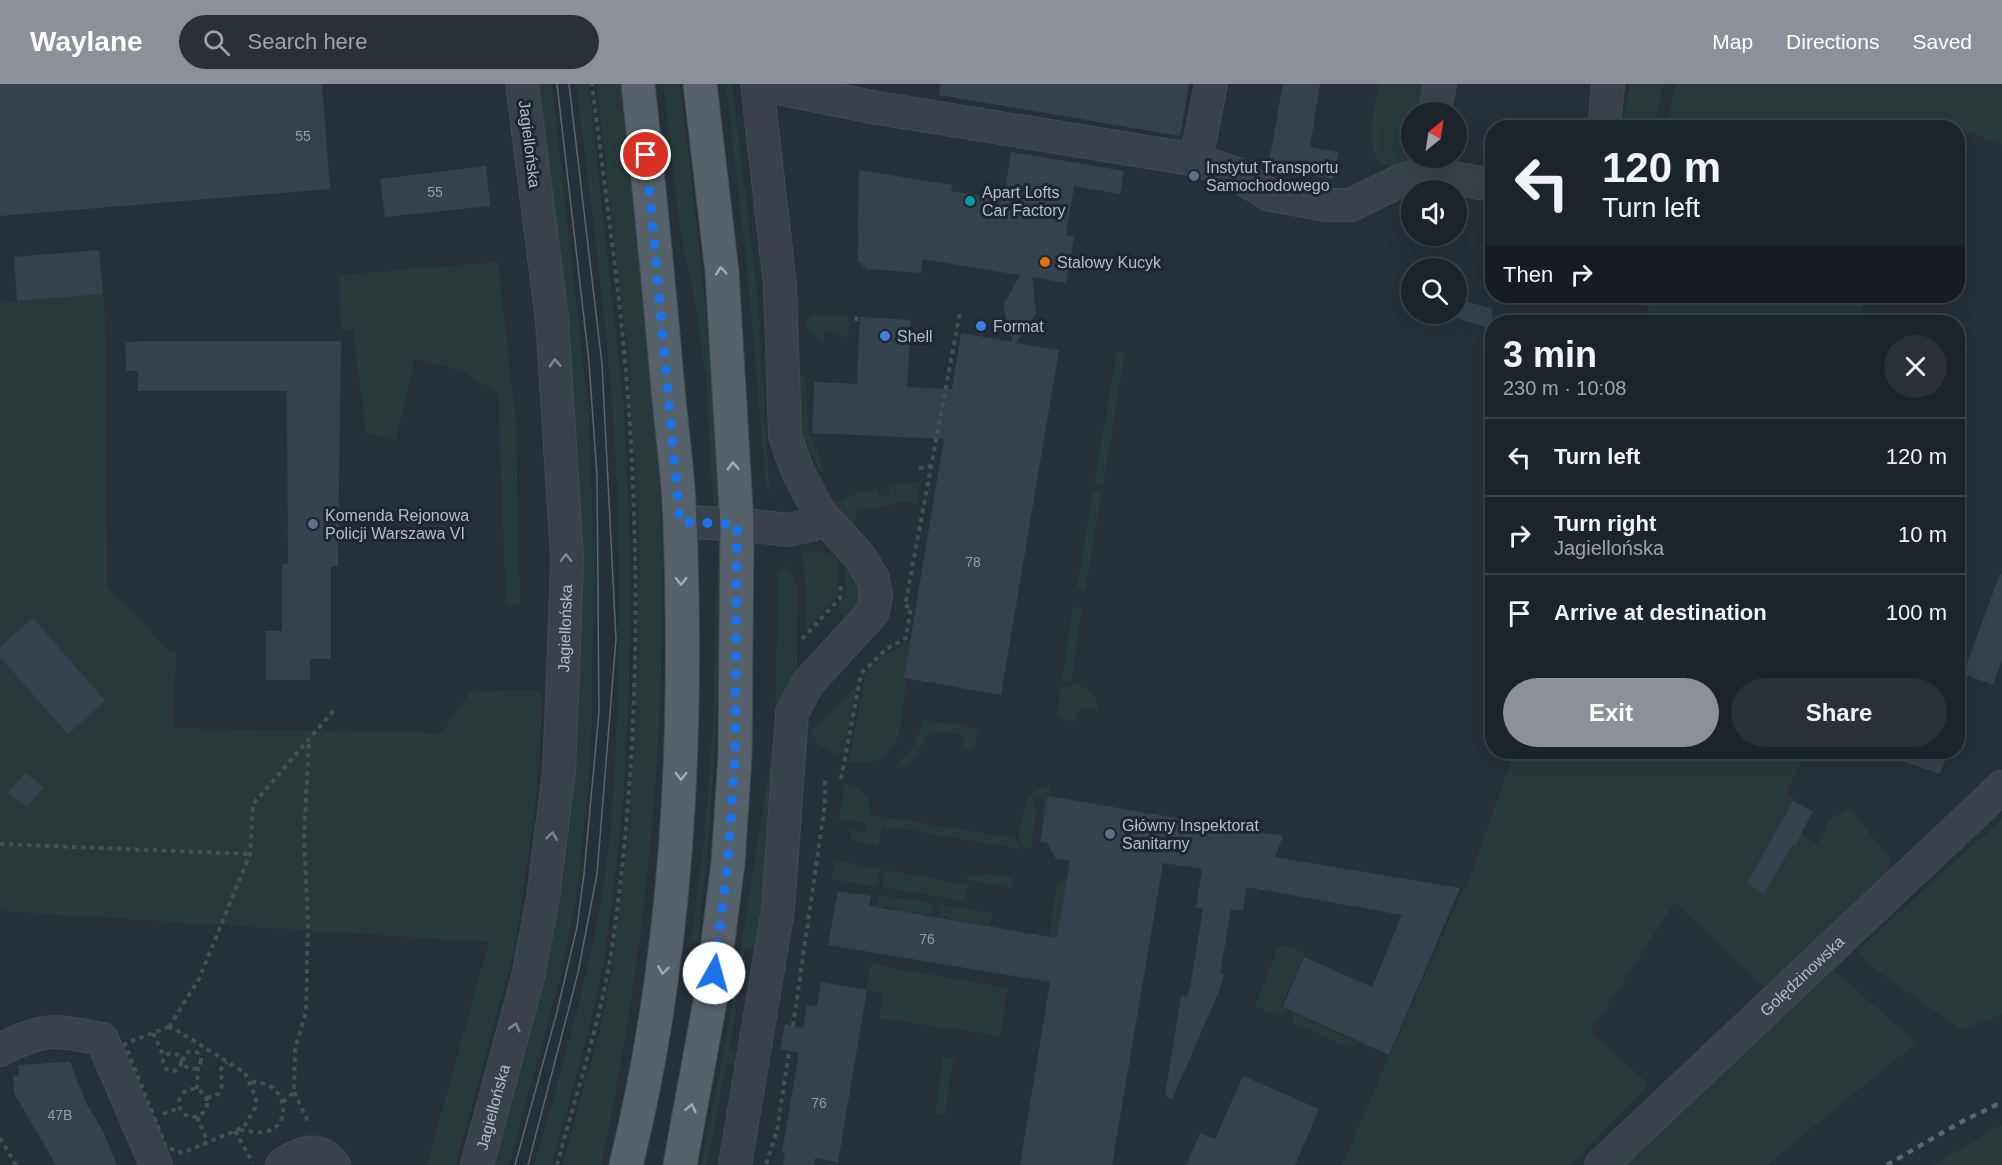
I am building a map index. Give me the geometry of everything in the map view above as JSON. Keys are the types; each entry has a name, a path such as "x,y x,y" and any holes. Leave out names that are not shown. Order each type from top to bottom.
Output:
{"main road":[{"path":"626,1165 660,995 677,851 681,789 680,522 638,84"},
{"path":"680,1165 704,1041 728,863 735,756 737,524 722,272 700,84"}],"street":[{"name":"Jagiellońska","path":"477,1165 528,977 538,928 559,772 563,688 567,558 552,319 522,84"},
{"path":"735,1165 778,909 792,713 808,683 873,612 876,595 873,579 864,564 819,512 798,472 785,436 780,285 758,84 872,107 1196,160 1234,173 1270,195 1328,205 1351,205 1421,168"},
{"path":"1196,160 1211,84"},
{"path":"1437,102 1440,84"},
{"path":"1605,120 1608,84"},
{"path":"1436,168 1485,183"},
{"path":"680,522 737,524 788,530 811,525 819,512"},
{"name":"Golędzinowska","path":"1601,1165 2002,787"},
{"path":"0,1050 32,1034 59,1031 102,1039 156,1165"},
{"path":"268,1164 308,1151 320,1153 334,1165"}],"path":[{"path":"557,1165 594,1027 612,948 628,791 634,667 633,514 627,383 592,84"},
{"path":"841,778 861,674 886,650 906,638 911,607 905,606 960,312"},
{"path":"856,313 856,321"},
{"path":"919,468 931,466"},
{"path":"802,639 840,598 844,540"},
{"path":"168,1028 199,979 250,854 254,804 336,708"},
{"path":"237,1130 262,1132 271,1130 281,1118 283,1102 294,1092 295,1049 306,1012 308,923 304,839 309,740"},
{"path":"793,1026 825,804 825,776"},
{"path":"0,844 250,854"},
{"path":"168,1028 175,1029 245,1072 256,1098 250,1120 237,1130 182,1153 166,1148 125,1044 153,1033 168,1028"},
{"path":"153,1033 165,1057"},
{"path":"197,1089 198,1067 201,1061 199,1054 192,1051 185,1054 183,1061 174,1071 167,1070 163,1064 165,1057 170,1053 177,1055 183,1061 186,1067 192,1070 198,1067"},
{"path":"765,1165 777,1131 789,1051"},
{"path":"207,1098 218,1094 222,1086 221,1069 227,1061"},
{"path":"250,1081 274,1089 283,1102"},
{"path":"197,1089 207,1098 206,1110 197,1117 186,1116 179,1108 179,1097 186,1090 197,1089"},
{"path":"197,1117 208,1142"},
{"path":"237,1130 268,1164"},
{"path":"0,1138 16,1165"}],"shaded area":[{"path":"538,84 552,84 589,417 594,562 591,756 578,886 562,971 509,1165 493,1165 532,1027 556,923 574,787 580,687 581,586 570,385"},
{"path":"576,84 589,84 625,418 631,566 629,692 623,807 605,958 589,1030 552,1165 534,1165 572,1030 596,928 609,838 617,725 618,513 613,414"},
{"path":"596,84 620,84 654,398 661,534 662,625 654,806 633,986 618,1076 601,1165 562,1165 601,1026 612,968 630,821 638,663 639,548 628,354"},
{"path":"663,84 680,84 708,342 718,498 721,504 718,509 713,505 706,377 693,290 681,237"},
{"path":"726,84 732,84 758,298 769,481 774,495 766,485 748,279"},
{"path":"1378,84 1427,84 1424,102 1401,102 1401,165 1391,166 1381,162 1375,154 1372,144"},
{"path":"1630,84 1663,84 1655,120 1624,120"},
{"path":"1676,84 2002,84 2002,145 1965,131 1965,120 1936,120 1928,117 1927,120 1668,120"},
{"path":"498,262 516,422 520,606 506,603 498,393 462,371 415,358 396,441 366,433 353,330 341,329 339,275"},
{"path":"103,294 107,587 168,650 176,651 174,728 441,734 471,691 538,691 543,702 535,808 515,947 456,1165 427,1165 489,942 0,911 0,303"},
{"path":"1650,303 1864,303 1859,315 1646,315"},
{"path":"812,314 848,317 849,338 825,330 824,341 809,333 806,321"},
{"path":"1117,352 1125,353 1103,486 1094,484"},
{"path":"798,373 805,379 809,435 821,459 823,472 820,472 800,429"},
{"path":"921,481 917,504 904,502 857,511 853,532 834,508 847,497 859,493 877,489 879,496 889,494 889,486"},
{"path":"1093,490 1102,492 1085,591 1077,588"},
{"path":"816,550 838,556 838,596 806,629 806,587 802,554"},
{"path":"845,563 859,591 858,605 848,620 837,609 845,597"},
{"path":"786,565 798,587 797,673 780,699 772,824 758,949 745,947 729,1052 745,1055 742,1067 726,1064 707,1165 701,1165 730,1018 775,731 778,574"},
{"path":"717,566 721,568 714,755 698,942 691,944 706,824 712,740"},
{"path":"1073,607 1082,608 1071,682 1062,680"},
{"path":"910,640 904,678 906,679 903,714 893,746 874,762 849,762 865,675 885,654"},
{"path":"1071,683 1093,695 1098,710 1080,708 1074,723 1057,715 1060,686 1070,688"},
{"path":"856,686 844,752 836,754 819,745 811,732"},
{"path":"922,719 977,729 974,749 967,750 963,746 964,735 930,730 912,759 902,767 895,768 910,751 919,734"},
{"path":"1512,759 1802,759 1787,793 1794,797 1793,801 1747,883 1764,893 1801,834 1817,844 1829,820 1849,808 1892,861 1887,874 1767,990 1675,902 1590,1032 1649,1084 1570,1165 1342,1165 1463,888 1466,889"},
{"path":"845,783 861,790 871,808 871,815 1014,838 1021,849 879,825 882,827 878,845 851,840 850,830 865,833 867,824 839,819"},
{"path":"1051,784 1044,819 1041,818 1044,799 1035,798 1034,807 1037,808 1031,847 1025,848 1018,837 1026,801 1035,790"},
{"path":"2002,820 2002,1014 1962,1030 1868,964 1857,950"},
{"path":"834,860 880,869 876,887 832,879"},
{"path":"885,870 969,885 964,901 882,887"},
{"path":"989,873 1013,878 1010,888 961,878"},
{"path":"1067,879 1056,947 1048,941 1057,885 1061,880"},
{"path":"879,895 933,904 931,917 924,913 923,916 917,915 917,912 913,911 912,914 899,912 896,908 895,911 887,907 876,908"},
{"path":"941,905 992,913 990,927 982,923 981,926 974,924 974,921 969,923 956,919 955,921 945,916 944,919 938,918"},
{"path":"1284,945 1305,953 1281,1007 1286,1009 1280,1017 1255,1005 1278,947"},
{"path":"870,964 1008,988 1000,1036 879,1018 883,993 867,990"},
{"path":"1834,970 1916,1043 1766,1165 1622,1165"},
{"path":"1293,1013 1359,1043 1352,1048 1293,1023"},
{"path":"943,1057 953,1058 945,1115 935,1113"},
{"path":"2002,1125 2002,1165 1933,1165"}],"building":[{"path":"0,84 322,84 330,189 0,216"},
{"path":"940,84 1189,84 1180,136 939,95"},
{"path":"1283,84 1320,84 1310,147 1338,152 1333,179 1268,167"},
{"path":"1011,152 1124,171 1120,194 1074,186 1066,235 1074,236 1066,283 1032,277 1036,313 1016,343 1059,350 1001,695 904,678 944,439 812,433 814,382 857,384 860,317 911,320 907,387 952,389 961,333 1013,342 1003,306 1020,275 922,259 921,273 867,269 858,261 859,170 952,185 951,191 1004,200"},
{"path":"486,166 490,206 385,217 380,179"},
{"path":"99,250 103,294 17,301 14,257"},
{"path":"1467,301 1492,309 1492,315 1485,315 1485,327 1467,321"},
{"name":"Komenda Rejonowa Policji Warszawa VI","path":"138,341 341,341 338,566 331,566 331,659 310,659 310,680 266,680 266,631 282,631 282,564 288,564 287,391 138,391 138,371 126,371 125,343"},
{"path":"2000,574 2002,575 2002,660 1993,685 1965,675 1965,669"},
{"path":"33,618 105,701 68,734 0,657 0,647"},
{"path":"1896,759 1945,759 1940,774"},
{"path":"25,773 44,787 27,807 8,793"},
{"path":"1048,796 1283,836 1275,857 1460,888 1389,1055 1283,1007 1304,957 1372,987 1402,915 1246,887 1243,911 1231,909 1220,974 1224,975 1218,994 1172,1099 1165,1096 1181,996 1187,996 1190,988 1203,909 1196,908 1202,869 1163,863 1112,1165 1020,1165 1050,982 828,945 838,891 871,896 869,906 1057,938 1070,861 1056,859 1047,843 1040,842"},
{"path":"1793,801 1813,811 1795,846 1793,845 1764,894 1747,883"},
{"path":"821,982 867,990 838,1162 815,1158 814,1165 783,1165 785,1153 782,1153 799,1053 780,1049 785,1024 803,1028 807,1005 817,1006"},
{"path":"70,1062 87,1105 103,1131 117,1165 56,1165 14,1093 13,1076 19,1076 18,1065"},
{"path":"1243,1076 1319,1109 1295,1165 1186,1165 1200,1133 1215,1139"}],"tram line":[{"path":"515,1165 557,1012 577,927 599,712 597,476 589,362 557,84"},
{"path":"528,1165 578,973 597,874 616,639 602,364 569,84"}],"railway":[{"path":"1887,1165 1959,1123 2002,1102"}],"place":[{"name":"Instytut Transportu Samochodowego","path":"1194,176"},
{"name":"Apart Lofts Car Factory","path":"970,201"},
{"name":"Stalowy Kucyk","path":"1045,262"},
{"name":"Format","path":"981,326"},
{"name":"Shell","path":"885,336"},
{"name":"Komenda Rejonowa Policji Warszawa VI","path":"313,524"},
{"name":"Główny Inspektorat Sanitarny","path":"1110,834"}],"route":[{"path":"646,155 680,522 737,524 735,756 728,863 714,973"}]}
